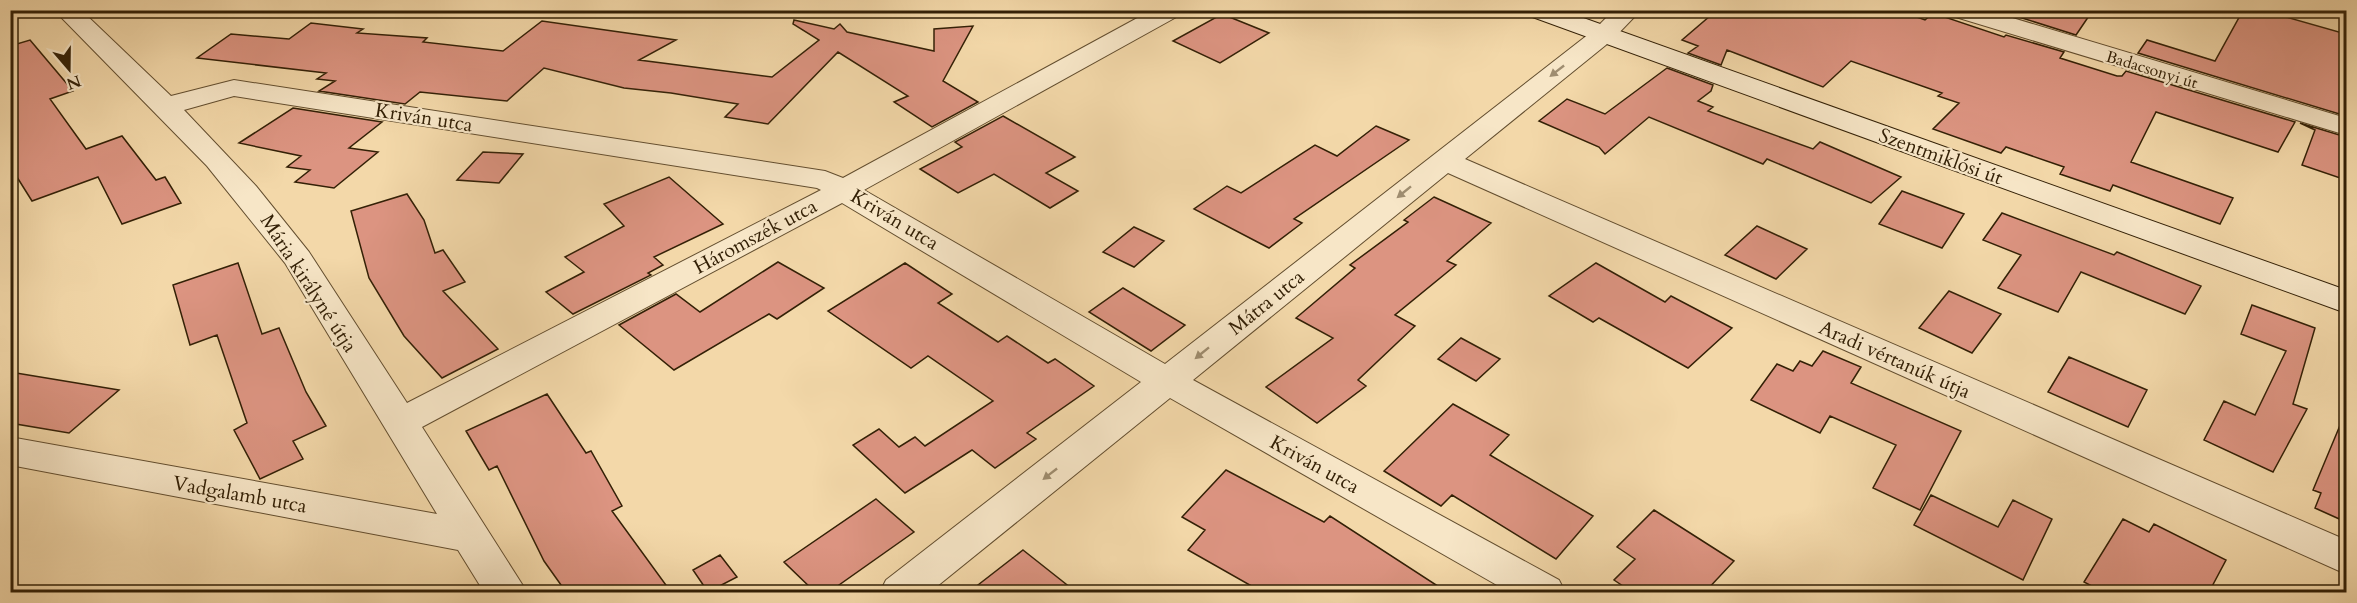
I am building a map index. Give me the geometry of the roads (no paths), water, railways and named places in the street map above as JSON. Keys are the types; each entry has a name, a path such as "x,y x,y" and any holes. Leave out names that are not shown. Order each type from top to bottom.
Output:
{"street":[{"name":"Mária királyné útja","path":"66,10 166,106 267,216 298,259 468,536 506,592"},
{"name":"Szentmiklósi út","path":"1536,10 2346,302"},
{"name":"Mátra utca","path":"902,592 1603,34 1629,10"},
{"name":"Badacsonyi út","path":"1958,10 2346,128"},
{"name":"Háromszék utca","path":"399,423 845,189 1153,14"},
{"name":"Kriván utca","path":"166,106 234,88 825,180 845,189 1167,381 1544,592"},
{"name":"Aradi vértanúk útja","path":"1444,161 2346,558"},
{"name":"Vadgalamb utca","path":"10,451 468,536"}]}
